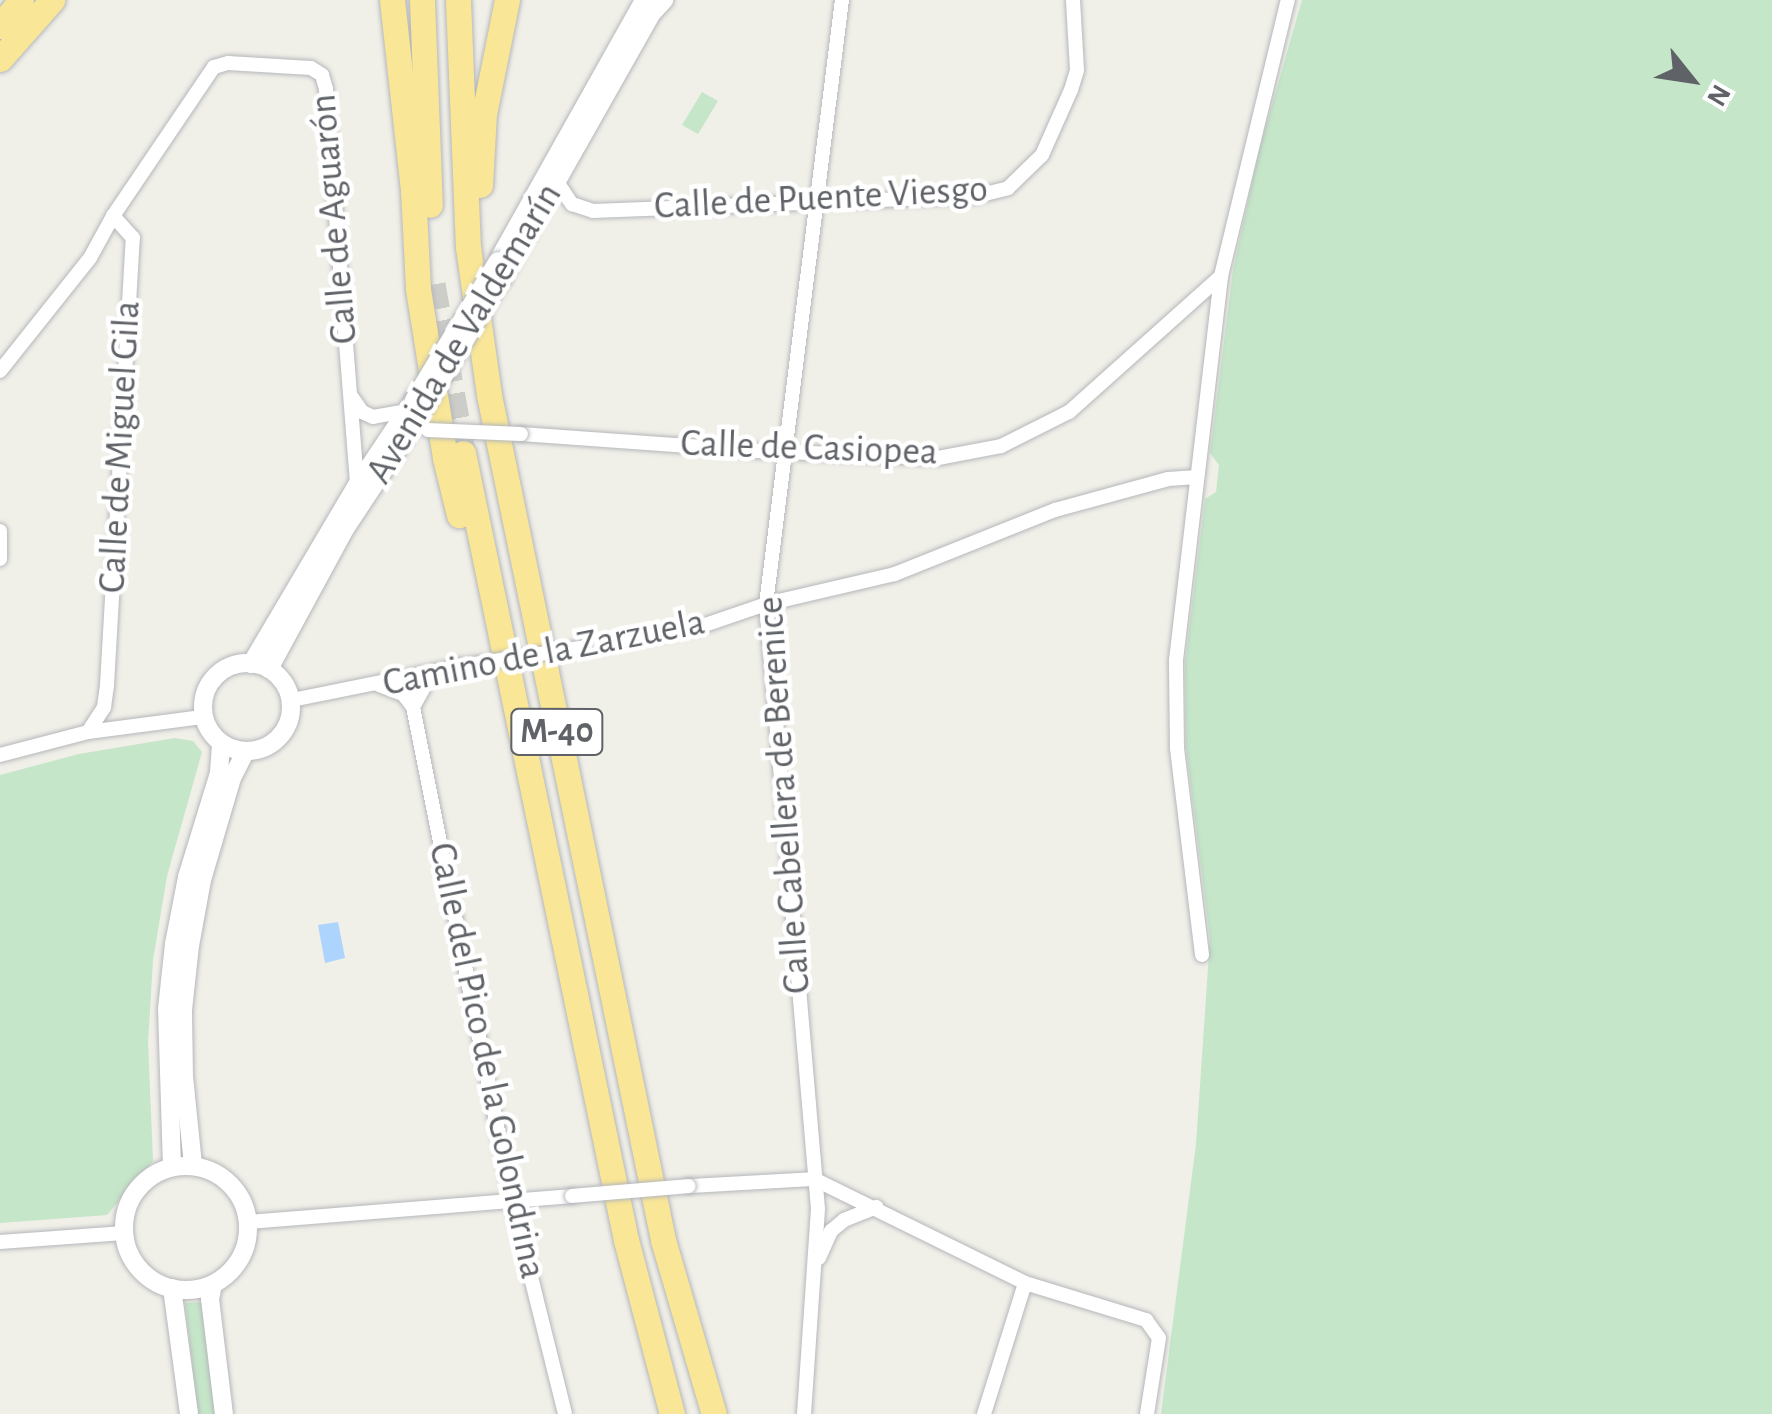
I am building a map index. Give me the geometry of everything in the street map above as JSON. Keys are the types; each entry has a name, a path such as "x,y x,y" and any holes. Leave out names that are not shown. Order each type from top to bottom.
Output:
{"highway":[{"path":"4,44 21,0"},
{"path":"4,44 50,0"},
{"path":"392,0 412,172 418,289 445,458 561,928"},
{"path":"422,0 433,284"},
{"name":"M-40","path":"458,0 468,247 488,394 662,1240 714,1414"},
{"path":"488,394 480,173 490,76 506,0"},
{"name":"M-40","path":"463,453 626,1240 672,1414"}],"street":[{"name":"Avenida de Valdemarín","path":"260,666 500,269 644,0"},
{"name":"Avenida de Valdemarín","path":"500,269 557,182 652,12 664,0"},
{"name":"Calle Cabellera de Berenice","path":"804,1414 818,1209 766,604 842,0"},
{"name":"Calle de Puente Viesgo","path":"557,182 572,204 593,211 977,196 1008,188 1028,174 1042,156 1077,70 1072,0"},
{"path":"1202,955 1177,748 1176,660 1220,276 1288,0"},
{"name":"Calle de Aguarón","path":"0,371 90,258 113,216 214,67 228,62 311,68 322,76 357,484"},
{"name":"Calle de Miguel Gila","path":"88,732 104,707 107,685 132,238 113,216"},
{"name":"Calle de Casiopea","path":"368,415 384,419 414,417 520,434 938,458 1001,446 1069,412 1220,276"},
{"path":"350,396 368,415 353,429"},
{"name":"Avenida de Valdemarín","path":"260,666 357,484 414,417"},
{"name":"Camino de la Zarzuela","path":"292,700 460,666 700,627 766,604 895,574 1055,510 1168,479 1194,477"},
{"path":"0,531 0,559"},
{"path":"238,664 260,666 282,678 292,700 292,716 280,737 261,750 245,752 221,744 202,717 204,694 217,674 238,664"},
{"path":"378,685 402,694 413,707 432,673"},
{"name":"Calle de Miguel Gila","path":"107,685 114,711 127,725"},
{"name":"Calle del Pico de la Golondrina","path":"413,707 512,1201 565,1414"},
{"path":"0,755 88,732 202,717"},
{"path":"172,1167 167,1009 174,944 187,877 219,773 221,744"},
{"path":"194,1165 184,1077 183,1010 190,946 202,880 232,778 245,752"},
{"path":"194,1165 216,1172 238,1192 248,1222 245,1250 232,1270 213,1284 194,1290 172,1288 154,1280 134,1261 124,1234 134,1195 150,1176 172,1167 194,1165"},
{"path":"248,1222 814,1179 1025,1283 1146,1320 1155,1327 1159,1338 1148,1414"},
{"path":"816,1263 832,1231 844,1220 876,1207"},
{"path":"0,1242 124,1234"},
{"path":"984,1414 1025,1283"},
{"path":"213,1284 210,1298 224,1414"},
{"path":"172,1288 189,1414"}],"green space":[{"path":"1302,0 1772,0 1772,1414 1161,1414 1196,1144 1210,939 1186,747 1185,664 1205,499 1216,492 1219,465 1210,453 1233,270 1260,147"},
{"path":"702,92 718,101 698,134 682,125"},
{"path":"175,738 193,741 202,752 167,876 153,960 148,1042 153,1161 107,1215 0,1223 0,775 79,754"},
{"path":"204,1302 217,1414 198,1414 185,1303"}],"water":[{"path":"338,922 345,958 325,963 318,925"}],"tunnel":[{"path":"433,284 463,453"}]}
